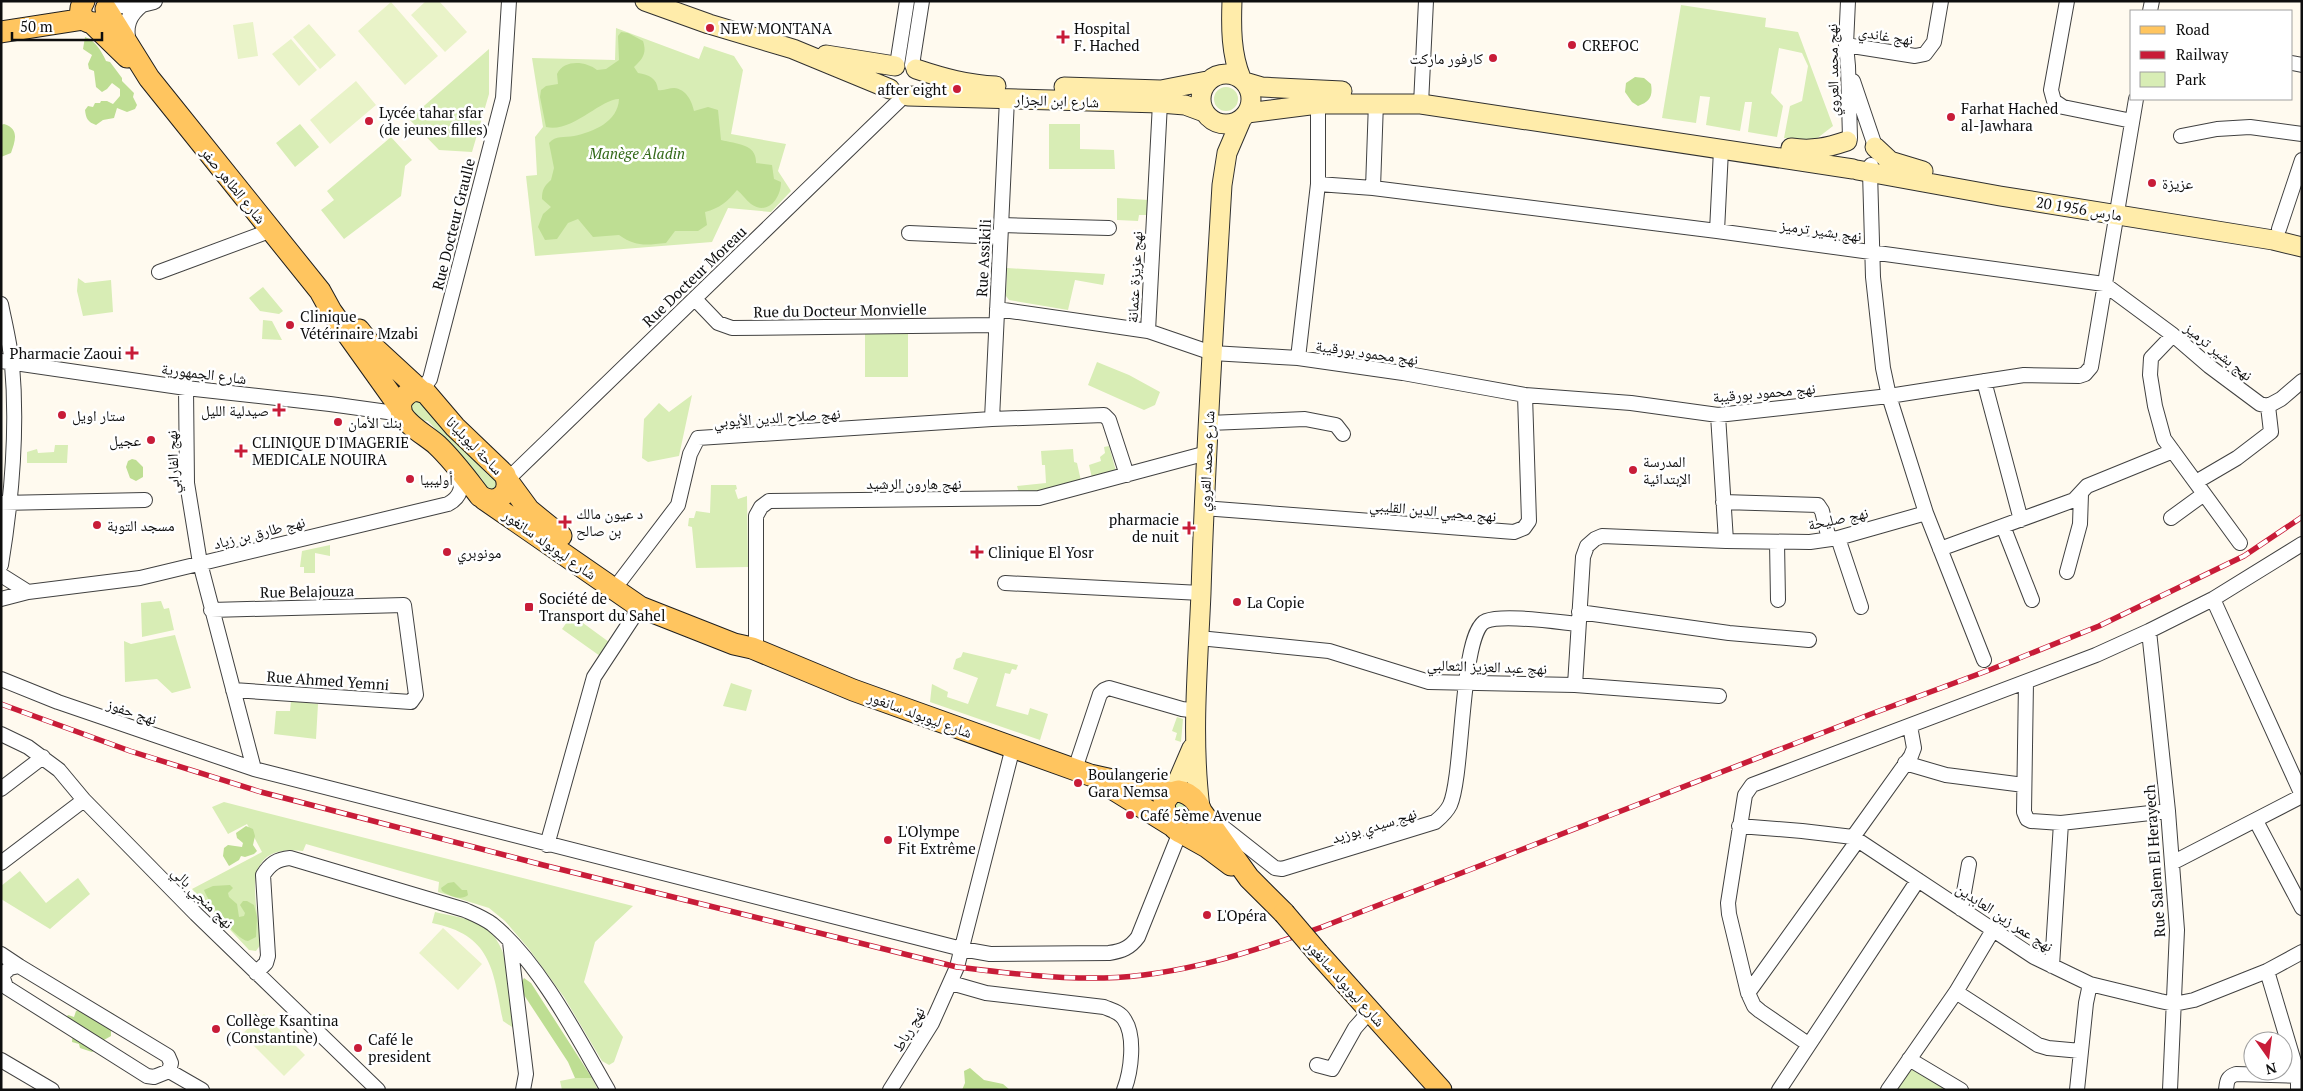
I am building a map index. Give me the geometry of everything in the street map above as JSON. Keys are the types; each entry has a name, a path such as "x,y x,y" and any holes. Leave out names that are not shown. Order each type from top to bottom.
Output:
{"main road":[{"name":"شارع ابن الجزار","path":"645,1 709,24 793,49 901,94 1160,103 1185,105 1206,114"},
{"name":"شارع محمد القروي","path":"1200,810 1196,780 1196,738 1203,508 1222,185 1227,152 1251,97 1236,64 1231,21 1232,1"},
{"name":"شارع الطاهر صفر","path":"90,8 128,43 149,78"},
{"name":"شارع الطاهر صفر","path":"90,8 149,78 320,291 331,311 402,412"},
{"path":"1,19 90,8"},
{"path":"1,32 90,8"},
{"name":"شارع محمد القروي","path":"1222,185 1217,135 1206,114 1200,96 1220,62 1231,21"},
{"name":"شارع ابن الجزار","path":"793,49 905,66 949,80 979,85 1161,90 1209,79"},
{"path":"905,66 920,76 920,84 915,92 901,94 887,78 890,71 905,66"},
{"path":"1209,79 1226,73 1262,87 1534,106 1810,150 1822,150 1848,140 1866,137 1867,161"},
{"path":"1206,114 1221,124 1228,124 1244,115 1318,104 1421,98 1533,119 1721,150 1867,161"},
{"path":"1848,140 1842,151 1842,157 1848,166 1867,161"},
{"name":"20 مارس 1956","path":"1867,161 1890,161 1909,168 2118,208 2302,247"},
{"name":"20 مارس 1956","path":"1867,161 2000,196 2118,208 2279,229 2302,235"},
{"name":"شارع الطاهر صفر","path":"320,291 338,306 370,344 421,391"},
{"path":"402,412 401,404 406,395 416,390 421,391"},
{"name":"ساحة ليوبليانا","path":"402,412 453,463 484,499 494,500 503,496 506,491 507,480 426,393 421,391"},
{"name":"شارع ليوبولد سانغور","path":"507,480 529,510 574,547 621,580 648,597 691,619 738,635 754,648"},
{"name":"شارع ليوبولد سانغور","path":"484,499 640,607 734,644 754,648 853,690 1082,772 1172,793 1183,792 1187,794 1200,810 1249,878"},
{"name":"شارع محمد القروي","path":"1172,793 1196,738"},
{"name":"شارع ليوبولد سانغور","path":"1082,772 1207,847 1249,878 1284,913 1441,1090"},
{"path":"1172,793 1164,802 1165,814 1177,830 1188,834 1199,828 1203,817 1200,810"}],"street":[{"name":"Rue Docteur Graulle","path":"421,391 430,379 502,98 509,1"},
{"path":"905,66 907,1"},
{"path":"905,66 922,1"},
{"path":"1421,98 1426,1"},
{"name":"نهج محمد العروي","path":"1848,1 1846,45 1848,66 1848,140"},
{"name":"نهج غاندي","path":"1846,45 1915,56 1925,54 1934,42 1940,1"},
{"path":"2067,1 2051,90 2054,101 2063,107 2132,121"},
{"path":"90,8 148,3"},
{"path":"128,43 127,25 135,10 148,3"},
{"path":"1848,66 1867,161 1873,277 1883,368 1926,513 1984,660"},
{"name":"Rue Docteur Moreau","path":"507,480 695,299 901,94"},
{"name":"Rue Assikili","path":"992,419 1007,98"},
{"name":"نهج محمود بورقيبة","path":"1148,331 1212,354 1298,358 1374,368 1525,395 1631,403 1718,415 1890,396 2024,375 2079,376 2085,374 2090,367 2136,100"},
{"path":"1372,188 1376,102"},
{"name":"نهج عزيزة عثمانة","path":"997,309 1148,331 1160,103"},
{"path":"1298,358 1318,184 1318,104"},
{"path":"2181,136 2217,129 2250,127 2302,134"},
{"path":"1717,232 1718,170 1721,150"},
{"path":"2279,229 2302,160"},
{"name":"نهج بشير ترميز","path":"1318,184 1372,188 2104,284 2173,335 2209,366 2260,404 2268,406"},
{"path":"909,233 1109,228"},
{"path":"159,272 272,230"},
{"name":"Rue du Docteur Monvielle","path":"695,299 718,323 732,328 996,325"},
{"path":"1,304 15,444 6,502 1,565"},
{"path":"2173,335 2152,358 2150,375 2155,406 2164,439 2240,543"},
{"name":"شارع الجمهورية","path":"7,362 186,388 402,412"},
{"path":"1984,381 2021,520"},
{"path":"2170,518 2200,488 2271,432 2268,406 2281,399 2302,381"},
{"name":"نهج الفارابي","path":"186,388 187,483 200,563 254,769"},
{"name":"نهج محيي الدين القليبي","path":"1203,508 1514,532 1524,528 1529,521 1525,395"},
{"path":"992,419 1104,415 1109,420 1127,475"},
{"path":"1718,415 1726,541"},
{"name":"نهج صلاح الدين الأيوبي","path":"621,580 678,506 690,454 698,438 992,419"},
{"path":"1209,423 1305,419 1336,425 1343,434"},
{"path":"1940,549 2074,500 2087,486 2173,451"},
{"name":"نهج هارون الرشيد","path":"754,648 756,516 760,507 769,501 1030,499 1127,475 1207,452"},
{"name":"نهج طارق بن زياد","path":"1,599 28,592 140,578 448,504 461,491 460,478 453,463"},
{"path":"2066,572 2080,524 2081,494"},
{"path":"6,502 145,500"},
{"path":"1723,502 1818,505 1861,607"},
{"name":"نهج صليحة","path":"1578,618 1583,557 1587,546 1594,539 1602,536 1810,542 1833,539 1926,513"},
{"path":"2003,526 2032,600"},
{"path":"1777,542 1778,600"},
{"path":"1808,1044 1754,1006 1748,992 1728,914 1739,826 1745,795 1752,785 2026,682 2149,631 2213,599 2300,551"},
{"path":"1,575 28,592"},
{"path":"1005,583 1201,592"},
{"path":"2172,864 2302,796 2213,599"},
{"name":"Rue Belajouza","path":"211,610 404,605 416,695"},
{"path":"547,845 594,677 640,607"},
{"path":"1467,684 1474,635 1478,626 1484,621 1507,618 1578,618 1809,640"},
{"path":"1575,685 1578,618"},
{"name":"Rue Salem El Herayech","path":"2149,631 2168,811 2177,930 2170,1090"},
{"name":"نهج عبد العزيز الثعالبي","path":"1199,638 1312,648 1338,654 1423,681 1467,684 1575,685 1718,696"},
{"name":"نهج حفوز","path":"1,679 58,702 254,769 547,845 962,949 990,954 1109,953 1122,951 1132,945 1138,937 1177,830"},
{"path":"2026,682 2024,812 2027,819 2061,823 2168,811"},
{"name":"نهج سيدي بوزيد","path":"1200,810 1275,868 1292,867 1427,826 1445,814 1451,804 1467,684"},
{"path":"1082,772 1100,694 1104,690 1109,688 1182,709 1197,710"},
{"name":"Rue Ahmed Yemni","path":"233,690 408,702 413,701 416,695"},
{"path":"1748,992 1905,764 1914,748 1910,726"},
{"name":"نهج منجي بالي","path":"1,734 43,757 59,770 84,800 256,973 378,1090"},
{"name":"نهج رباط","path":"890,1090 927,1031 951,983 962,949 1013,747"},
{"path":"1,789 43,757"},
{"path":"1905,764 1946,775 2024,785"},
{"path":"3,858 84,800"},
{"path":"2256,821 2302,908"},
{"path":"2052,966 2061,823"},
{"path":"1739,826 1802,831 1855,839"},
{"name":"نهج عمر زين العابدين","path":"1855,839 2034,957 2090,984 2174,1004 2194,1000 2267,971 2302,952"},
{"path":"256,973 266,963 268,956 263,875 274,862 282,859 290,858 465,910 492,924 510,941 558,1004 608,1090"},
{"path":"1961,908 1969,864"},
{"path":"1779,1090 1918,880"},
{"path":"1888,1090 1956,992 1993,930"},
{"path":"510,941 526,1074 524,1090"},
{"path":"1,954 168,1056 171,1063 169,1071"},
{"path":"19,966 10,968 4,973 3,978 6,987 147,1076 154,1077 169,1071"},
{"path":"2267,971 2300,1075 2298,1090"},
{"path":"951,983 986,993 1104,1007 1117,1012 1124,1019 1128,1030 1131,1053 1129,1076 1124,1090"},
{"path":"2077,1090 2086,1003 2090,984"},
{"path":"1956,992 2038,1045 2048,1048 2081,1051"},
{"path":"1317,1065 1332,1069 1355,1028 1370,1010"},
{"path":"1909,1058 1961,1090"},
{"path":"1,1060 52,1090"},
{"path":"169,1071 202,1090"},
{"path":"2226,1090 2230,1076 2236,1074 2300,1075"}],"green space":[{"path":"426,1 439,1 467,32 445,52 411,15"},
{"path":"391,2 438,56 405,85 358,31"},
{"path":"1681,5 1766,18 1765,27 1798,32 1833,126 1811,143 1784,138 1790,106 1802,101 1808,66 1802,53 1779,48 1771,93 1783,106 1777,137 1748,132 1752,102 1745,102 1740,131 1706,125 1710,97 1700,96 1696,123 1662,118"},
{"path":"253,22 258,56 238,59 233,25"},
{"path":"309,24 336,55 320,69 293,37"},
{"name":"Manège Aladin","path":"616,28 699,59 704,46 734,56 743,70 731,134 786,144 778,171 791,191 771,212 728,208 712,242 535,256 526,176 537,175 535,137 543,127 532,58 615,60"},
{"name":"Manège Aladin","path":"621,32 628,33 643,41 645,49 643,56 634,67 638,73 652,78 658,90 674,88 685,93 692,103 694,111 708,107 718,110 721,140 750,148 756,163 772,165 774,179 781,182 779,194 772,204 763,208 757,207 751,204 737,190 723,204 705,212 707,225 698,231 675,231 666,243 641,244 631,242 619,235 593,237 578,219 568,223 557,239 545,240 538,227 543,214 551,207 542,199 543,191 551,180 554,168 549,143 557,138 574,136 603,125 614,114 618,107 619,99 603,104 566,125 556,128 546,127 540,97 541,90 546,86 558,84 557,74 560,69 570,64 581,63 597,70 606,69 619,60 618,36"},
{"path":"85,37 95,44 106,61 110,62 122,78 122,81 134,93 133,97 137,105 135,109 127,112 117,108 114,118 103,120 96,125 88,120 85,110 88,106 93,107 95,103 100,103 101,101 113,104 120,96 120,89 112,83 102,92 96,87 94,71 89,69 88,64 92,55 83,49"},
{"path":"291,39 317,70 299,86 272,54"},
{"path":"489,49 489,94 472,152 439,150 409,119"},
{"path":"1635,77 1644,78 1651,84 1652,88 1650,98 1638,106 1632,102 1625,92 1626,83"},
{"path":"356,81 376,105 330,144 310,120"},
{"path":"1226,87 1231,88 1237,94 1237,104 1231,110 1226,111 1221,110 1215,104 1214,99 1215,94 1221,88"},
{"path":"4,124 12,129 15,140 11,153 1,157 1,125"},
{"path":"300,124 319,147 295,167 276,143"},
{"path":"1049,124 1080,124 1080,149 1114,150 1115,169 1049,169"},
{"path":"391,137 412,160 405,166 401,196 344,239 321,210 334,200 327,191"},
{"path":"1117,198 1149,200 1149,215 1139,215 1138,221 1117,220"},
{"path":"1007,268 1105,274 1103,285 1075,280 1068,310 1009,300 1006,296"},
{"path":"78,278 85,283 111,280 113,312 83,316 77,291"},
{"path":"263,287 283,311 279,314 260,311 249,298"},
{"path":"263,320 272,321 282,340 262,339"},
{"path":"908,333 908,377 865,377 865,334"},
{"path":"1097,362 1129,375 1160,392 1155,405 1144,410 1088,385"},
{"path":"692,395 679,456 648,462 642,458 644,419 659,403 669,412"},
{"path":"415,401 419,401 488,475 497,480 498,489 487,490 482,479 428,421 414,415 411,406"},
{"path":"55,445 68,445 67,463 27,463 27,452 37,449 38,453 54,452"},
{"path":"1109,446 1116,471 1092,478 1089,465 1101,461 1100,457 1105,453 1104,447"},
{"path":"1073,449 1074,462 1077,463 1081,481 1037,493 1019,493 1017,486 1046,483 1045,465 1042,465 1041,451"},
{"path":"136,460 143,467 143,477 136,481 130,478 126,467 128,461"},
{"path":"711,485 736,485 737,489 735,490 738,499 747,496 748,567 696,568 692,527 688,526 689,518 694,518 696,511 710,513"},
{"path":"330,545 330,556 315,553 315,573 304,573 304,567 300,567 302,551"},
{"path":"161,601 164,609 169,608 174,630 142,637 141,603"},
{"path":"572,615 609,642 600,656 562,629"},
{"path":"175,635 191,688 172,693 157,679 125,682 124,641 131,644"},
{"path":"963,652 1018,665 1016,670 1012,669 1010,674 1005,673 996,706 1028,715 1030,708 1048,714 1040,740 930,702 932,684 948,692 947,697 968,704 978,678 953,669 956,659 961,657"},
{"path":"731,683 752,690 746,711 723,706"},
{"path":"291,701 318,704 316,739 274,734 276,711 290,711"},
{"path":"1177,717 1183,719 1181,742 1175,740 1177,733 1172,731"},
{"path":"1182,801 1193,814 1190,824 1179,822 1173,804"},
{"path":"224,802 633,906 595,942 584,982 623,1037 614,1062 609,1065 602,1061 564,997 529,949 505,921 489,908 438,892 439,882 306,844 303,851 282,851 268,856 260,866 256,879 255,894 261,944 256,951 249,950 192,889 262,852 247,824 228,834 212,807"},
{"path":"246,826 253,829 255,836 253,845 257,851 245,857 241,856 239,860 229,866 223,856 224,848 228,845 242,847 243,843 237,838 236,833"},
{"path":"20,871 46,903 78,878 90,894 50,929 1,899 1,886"},
{"path":"454,882 462,890 467,890 468,895 459,898 442,891 441,888 448,883"},
{"path":"230,885 233,888 228,893 229,897 237,904 239,917 244,916 245,913 240,905 243,901 254,905 257,917 256,937 248,941 230,928 204,890 213,886"},
{"path":"435,912 475,922 486,928 495,937 506,961 515,1029 503,1021 496,986 486,957 467,936 432,923"},
{"path":"443,928 482,964 458,990 419,953"},
{"path":"524,978 531,983 592,1078 575,1078 568,1062 524,995 520,985"},
{"path":"92,1003 114,1014 116,1020 111,1027 111,1036 104,1040 99,1040 96,1050 92,1052 80,1048 79,1044 72,1042 73,1030 65,1019 68,1015 74,1017 76,1011"},
{"path":"264,1014 305,1055 284,1076 242,1034"},
{"path":"1910,1066 1949,1090 1895,1090"},
{"path":"970,1068 984,1080 1003,1084 1010,1090 962,1090 965,1083 964,1071"},
{"path":"575,1078 592,1078 598,1090 562,1090 560,1081"}],"railway":[{"path":"1,704 130,751 261,792 543,865 957,967 1067,978 1132,976 1188,968 1242,954 1322,927 1992,669 2099,626 2244,556 2302,517"}],"place":[{"name":"NEW MONTANA","path":"710,28"},
{"name":"Hospital F. Hached","path":"1063,37"},
{"name":"CREFOC","path":"1572,45"},
{"name":"كارفور ماركت","path":"1493,58"},
{"name":"after eight","path":"957,89"},
{"name":"Farhat Hached al-Jawhara","path":"1951,117"},
{"name":"Lycée tahar sfar (de jeunes filles)","path":"369,121"},
{"name":"عزيزة","path":"2152,183"},
{"name":"Clinique Vétérinaire Mzabi","path":"290,325"},
{"name":"Pharmacie Zaoui","path":"132,353"},
{"name":"صيدلية الليل","path":"279,410"},
{"name":"ستار اويل","path":"62,415"},
{"name":"بنك الأمان","path":"338,422"},
{"name":"عجيل","path":"151,440"},
{"name":"CLINIQUE D'IMAGERIE MEDICALE NOUIRA","path":"241,451"},
{"name":"المدرسة الإبتدائية","path":"1633,470"},
{"name":"أوليبيا","path":"410,479"},
{"name":"د عيون مالك بن صالح","path":"565,522"},
{"name":"مسجد التوبة","path":"97,525"},
{"name":"pharmacie de nuit","path":"1189,528"},
{"name":"مونوبري","path":"447,552"},
{"name":"Clinique El Yosr","path":"977,552"},
{"name":"La Copie","path":"1237,602"},
{"name":"Société de Transport du Sahel","path":"529,607"},
{"name":"Boulangerie Gara Nemsa","path":"1078,783"},
{"name":"Café 5ème Avenue","path":"1130,815"},
{"name":"L'Olympe Fit Extrême","path":"888,840"},
{"name":"L'Opéra","path":"1207,915"},
{"name":"Collège Ksantina (Constantine)","path":"216,1029"},
{"name":"Café le president","path":"358,1048"}]}
